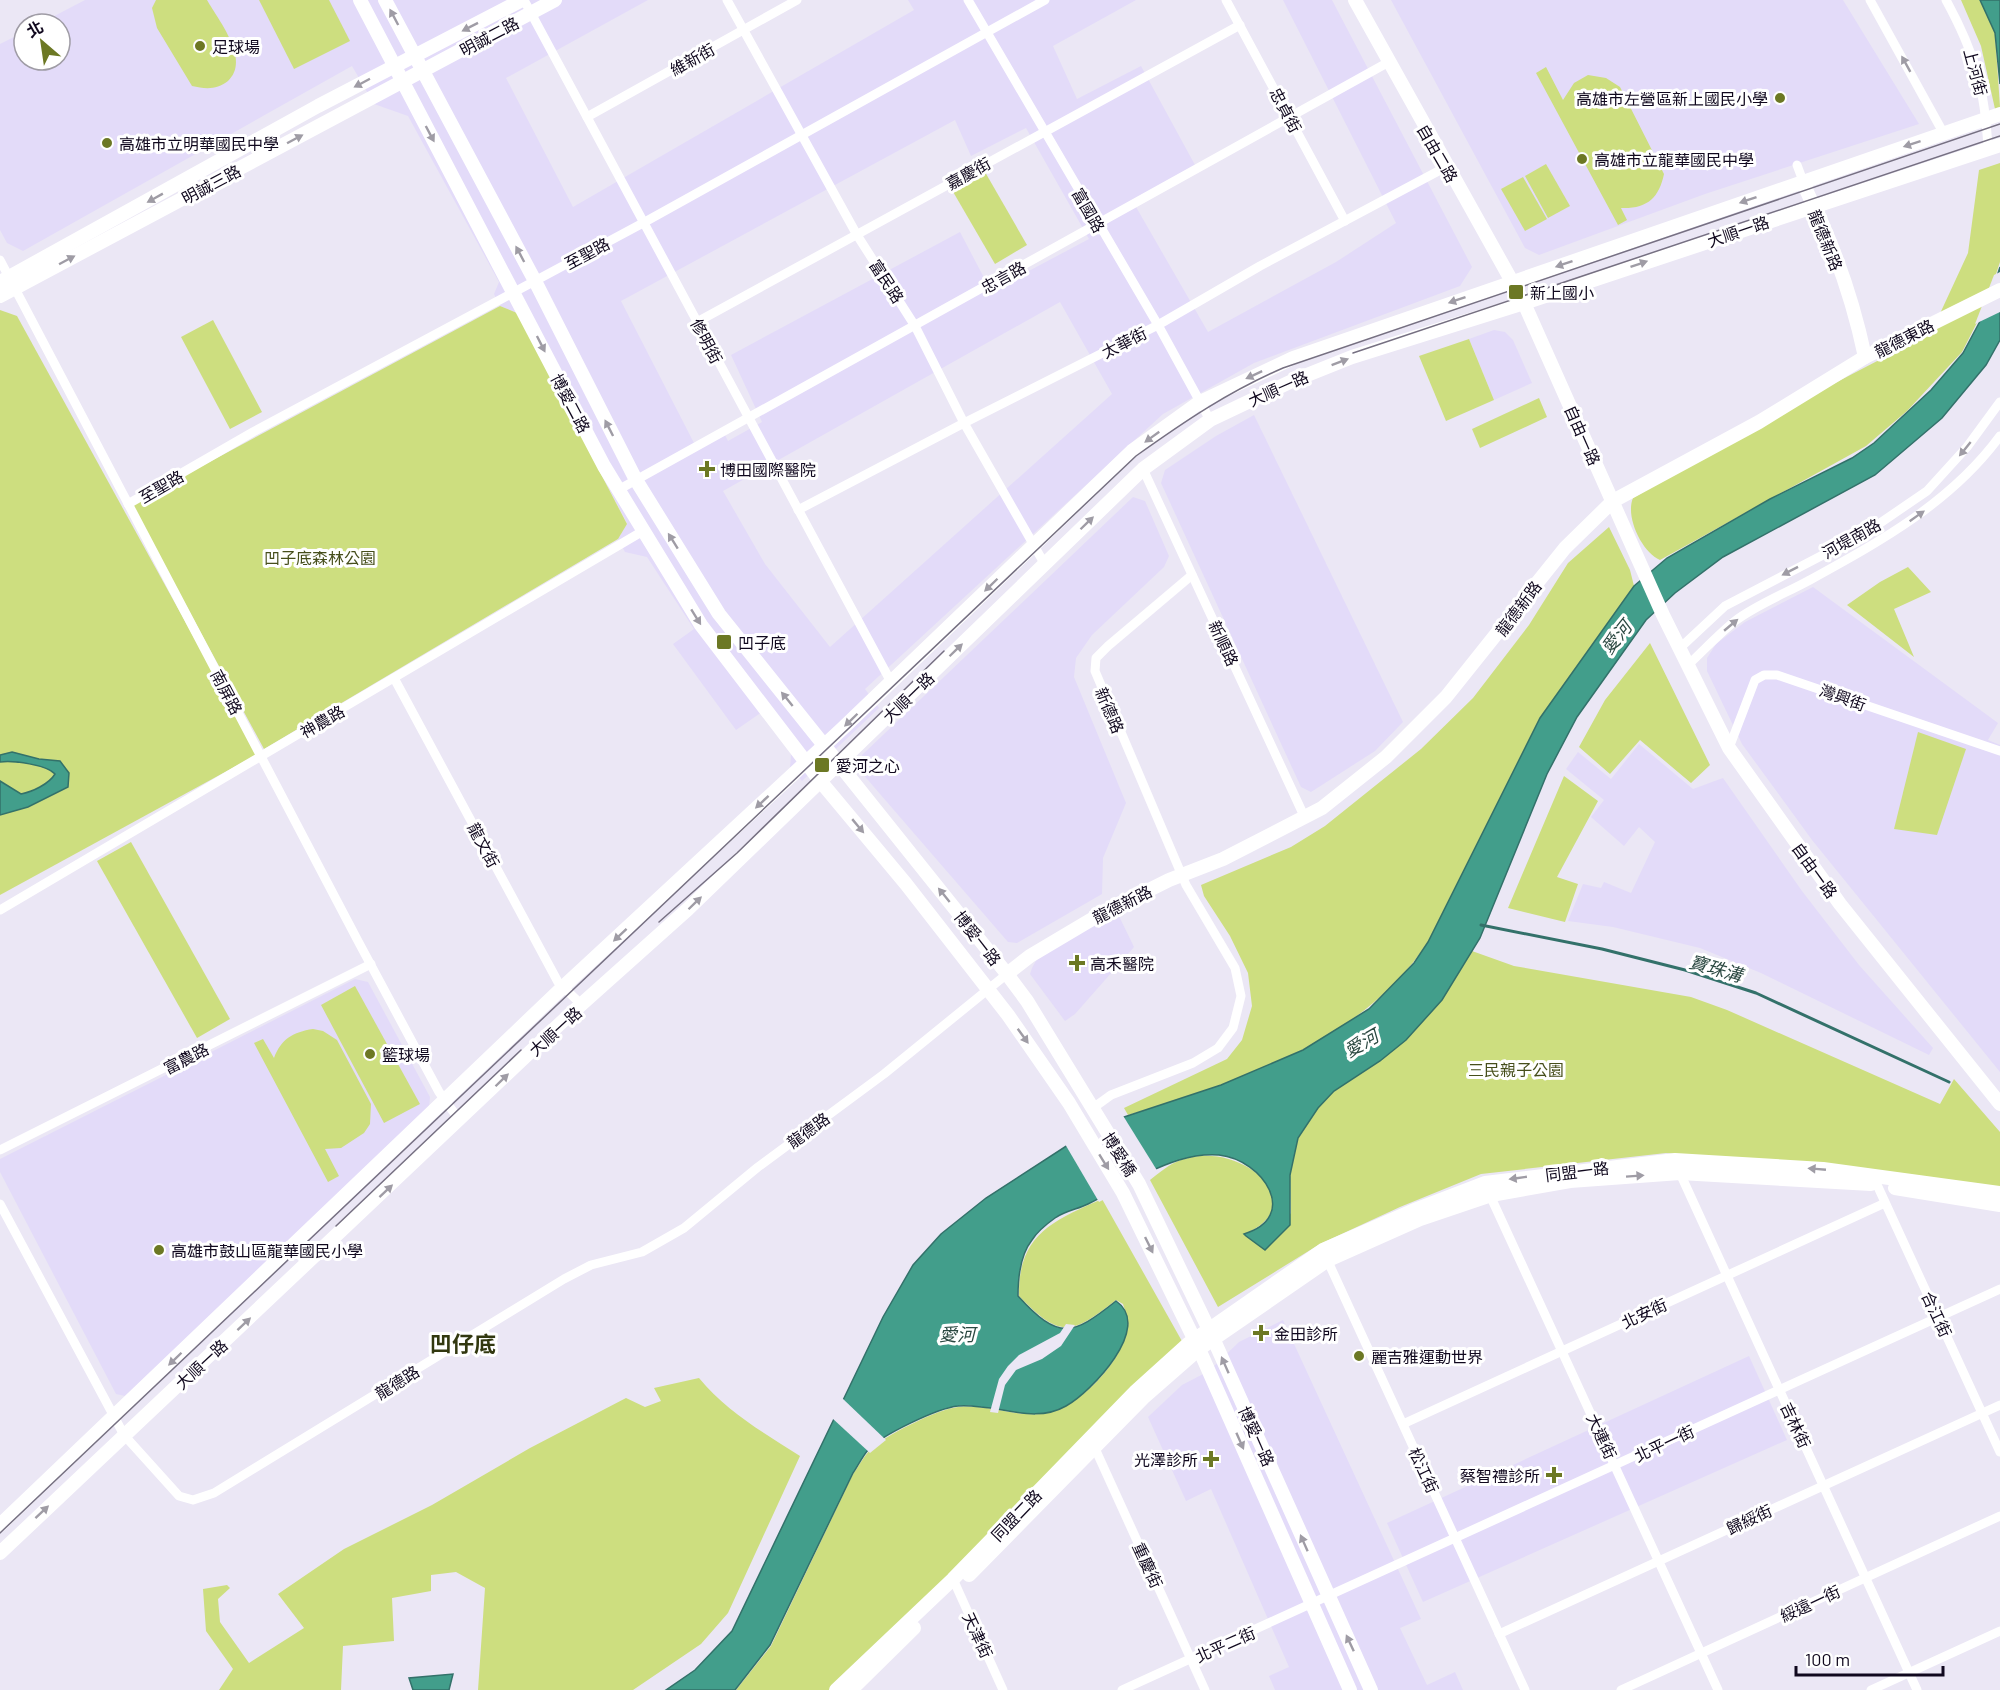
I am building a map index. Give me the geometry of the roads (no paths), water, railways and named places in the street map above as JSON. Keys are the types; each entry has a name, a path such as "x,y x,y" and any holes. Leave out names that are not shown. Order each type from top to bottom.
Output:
{"street":[{"name":"博愛二路","path":"360,0 618,490 701,625 821,782"},
{"name":"博愛二路","path":"385,0 535,281 636,480 719,614 839,764"},
{"name":"明誠二路","path":"414,55 523,0"},
{"name":"修明街","path":"523,0 891,682"},
{"name":"明誠二路","path":"422,72 555,0"},
{"name":"富民路","path":"727,0 858,235 915,326 964,423 1044,563"},
{"name":"維新街","path":"587,117 798,0"},
{"name":"富國路","path":"968,0 1158,325 1210,420"},
{"name":"至聖路","path":"129,504 263,426 643,223 1045,0"},
{"name":"忠貞街","path":"1226,0 1345,221"},
{"name":"自由二路","path":"1355,0 1387,63 1524,303"},
{"path":"1870,0 1944,134"},
{"name":"上河街","path":"1946,0 1973,54 1995,116 1994,147"},
{"name":"嘉慶街","path":"697,322 858,235 1043,130 1240,25"},
{"name":"明誠三路","path":"0,296 8,282 414,55"},
{"name":"忠言路","path":"618,490 1387,63"},
{"name":"明誠三路","path":"8,282 422,72"},
{"name":"大順一路","path":"0,1525 446,1102 563,987 891,682 1132,451 1200,402 1293,358 1995,116"},
{"name":"大順一路","path":"0,1553 566,1019 583,1006 821,782 1143,469 1210,420 1292,381 1352,357 1524,303 1994,147"},
{"name":"龍德新路","path":"1007,974 1030,956 1099,915 1210,865 1305,818 1386,757 1431,712 1463,679 1565,548 1613,501 1759,422 1865,357 1858,327 1824,227 1812,206 1797,165"},
{"name":"太華街","path":"798,510 1158,325 1260,266 1446,167"},
{"name":"南屏路","path":"0,260 8,282 129,504 371,964 446,1102 460,1121"},
{"name":"龍德東路","path":"1865,357 2000,290"},
{"name":"自由一路","path":"1524,303 1663,615 1729,748 1840,904 2000,1104"},
{"name":"河堤南路","path":"1680,648 1725,606 1867,532 1927,491 1967,447 2000,402"},
{"name":"河堤南路","path":"1688,665 1736,620 1858,553 1939,501 1968,476 2000,436"},
{"name":"新順路","path":"1143,469 1305,818"},
{"name":"神農路","path":"0,910 643,531"},
{"name":"新德路","path":"1093,1108 1110,1095 1206,1057 1218,1048 1233,1028 1241,996 1235,968 1182,876 1095,671 1096,658 1108,646 1192,575"},
{"name":"灣興街","path":"1729,748 1755,680 1764,675 1777,675 2000,751"},
{"name":"龍文街","path":"394,678 558,982 583,1006"},
{"name":"博愛一路","path":"839,764 1007,974 1101,1123"},
{"name":"博愛一路","path":"821,782 906,884 988,989 1040,1060 1085,1132"},
{"name":"富農路","path":"0,1150 371,964"},
{"name":"龍德路","path":"0,1204 124,1435 179,1496 193,1500 214,1493 571,1275 591,1265 642,1252 684,1228 758,1167 884,1074 1007,974"},
{"name":"博愛橋","path":"1101,1123 1139,1184"},
{"name":"博愛橋","path":"1085,1132 1123,1192"},
{"name":"同盟一路","path":"1197,1344 1325,1255 1488,1189 1678,1167 1823,1169 2000,1205"},
{"name":"吉林街","path":"1678,1167 1917,1690"},
{"name":"同盟一路","path":"1875,1180 2000,1193"},
{"name":"合江街","path":"1875,1180 2000,1452"},
{"name":"博愛一路","path":"1139,1184 1210,1334 1371,1690"},
{"name":"大連街","path":"1488,1189 1718,1690"},
{"name":"博愛一路","path":"1123,1192 1197,1344 1350,1690"},
{"name":"北安街","path":"1403,1424 1885,1203"},
{"name":"松江街","path":"1325,1255 1525,1690"},
{"name":"北平一街","path":"1328,1597 1939,1319 2000,1289"},
{"name":"同盟二路","path":"851,1690 1093,1444 1136,1391 1197,1344"},
{"name":"歸綏街","path":"1499,1634 2000,1405"},
{"name":"重慶街","path":"1093,1444 1205,1690"},
{"name":"綏遠一街","path":"1621,1690 2000,1516"},
{"name":"同盟二路","path":"836,1690 954,1583"},
{"name":"天津街","path":"954,1583 1004,1690"},
{"name":"北平二街","path":"1122,1690 1328,1597"},
{"path":"1871,1690 2000,1631"}],"water":[{"path":"1980,0 2000,0 2000,84 1995,33"},
{"name":"愛河","path":"2000,267 2000,340 1986,365 1942,418 1875,475 1723,557 1675,593 1646,620 1577,717 1547,774 1480,938 1442,1000 1406,1040 1380,1061 1334,1091 1318,1108 1298,1138 1290,1175 1290,1225 1265,1250 1246,1236 1244,1234 1261,1226 1270,1215 1273,1203 1269,1190 1250,1167 1235,1159 1219,1155 1194,1156 1167,1164 1052,1220 1028,1246 1019,1274 1018,1296 1044,1321 1055,1327 1066,1328 1076,1327 1088,1321 1116,1301 1126,1312 1128,1326 1115,1358 1103,1373 1077,1399 1055,1411 1034,1414 958,1406 924,1417 875,1444 853,1473 770,1645 735,1690 666,1690 695,1670 732,1631 883,1317 913,1265 941,1234 986,1198 1071,1143 1115,1120 1221,1085 1303,1050 1369,1009 1414,963 1428,942 1540,718 1634,586 1667,558 1770,499 1852,458 1874,443 1931,390 1963,353 1987,308"},
{"path":"12,752 39,759 60,761 69,773 68,787 28,807 0,815 0,781 21,794 40,787 55,774 45,768 29,764 0,762 0,755"},
{"path":"453,1674 449,1690 413,1690 409,1678"}],"waterway":[{"name":"寶珠溝","path":"1481,925 1602,949 1685,970 1756,993 1949,1082"}],"tram line":[{"path":"0,1533 1136,456 1154,443 1225,397 1283,368 2000,124"},
{"path":"1353,353 2000,136"},
{"path":"659,922 737,853 944,651"},
{"path":"336,1226 521,1050"}],"place":[{"name":"足球場","path":"200,46"},
{"name":"高雄市左營區新上國民小學","path":"1780,98"},
{"name":"高雄市立明華國民中學","path":"107,143"},
{"name":"高雄市立龍華國民中學","path":"1582,159"},
{"name":"新上國小","path":"1516,292"},
{"name":"博田國際醫院","path":"707,469"},
{"name":"凹子底","path":"724,642"},
{"name":"愛河之心","path":"822,765"},
{"name":"高禾醫院","path":"1077,963"},
{"name":"籃球場","path":"370,1054"},
{"name":"高雄市鼓山區龍華國民小學","path":"159,1250"},
{"name":"金田診所","path":"1261,1333"},
{"name":"麗吉雅運動世界","path":"1359,1356"},
{"name":"光澤診所","path":"1211,1459"},
{"name":"蔡智禮診所","path":"1554,1475"}],"district":[{"name":"凹仔底","path":"463,1343"}],"park label":[{"name":"凹子底森林公園","path":"320,557"},
{"name":"三民親子公園","path":"1516,1069"}]}
